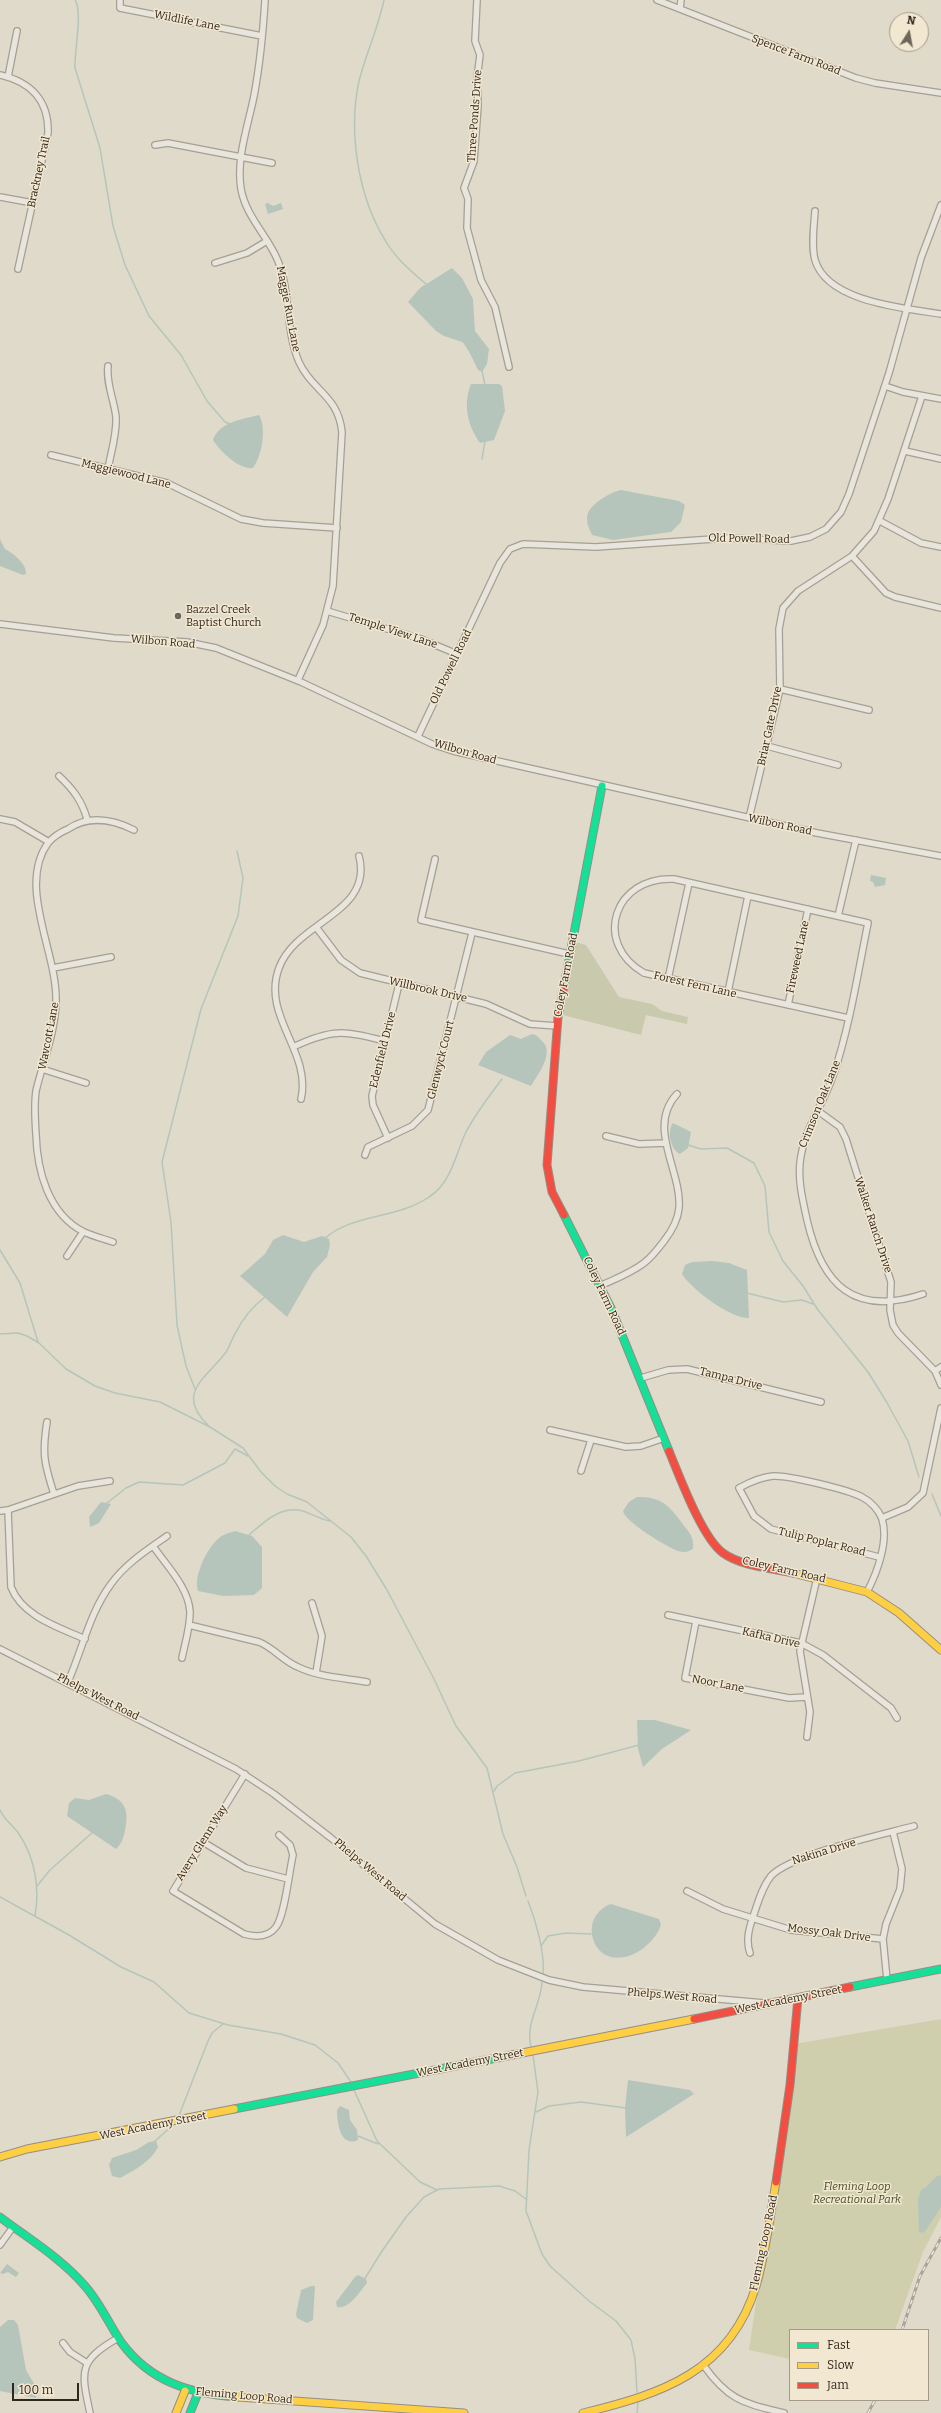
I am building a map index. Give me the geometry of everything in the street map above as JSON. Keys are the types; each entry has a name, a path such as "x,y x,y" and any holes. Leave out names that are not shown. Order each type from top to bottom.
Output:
{"street":[{"name":"Wildlife Lane","path":"120,0 120,8 262,36"},
{"name":"Maggie Run Lane","path":"265,0 258,73 242,157 240,179 243,198 281,268 293,344 299,361 309,378 331,401 342,426 333,580 327,611 298,680"},
{"name":"Three Ponds Drive","path":"477,0 475,41 480,55 477,78 478,106 474,161 464,188 468,199 467,228 481,280 495,306 509,367"},
{"name":"Spence Farm Road","path":"657,0 856,78 941,93"},
{"path":"680,9 681,0"},
{"path":"8,77 17,30"},
{"name":"Brackney Trail","path":"0,75 24,83 33,90 44,106 48,119 48,133 18,268"},
{"path":"154,145 168,143 272,163"},
{"path":"0,197 32,203"},
{"name":"Old Powell Road","path":"418,736 500,563 507,553 518,545 529,543 596,547 728,538 791,541 810,537 826,529 836,519 844,505 885,386 925,244 941,205"},
{"path":"815,210 815,260 823,275 830,283 846,293 907,308 941,314"},
{"path":"215,263 247,253 267,241"},
{"path":"108,366 107,377 114,407 116,426 108,469"},
{"path":"885,386 922,396 941,399"},
{"name":"Briar Gate Drive","path":"749,818 780,689 778,629 783,608 790,598 798,591 852,556 862,547 880,521 905,451 922,396"},
{"path":"905,451 941,459"},
{"name":"Maggiewood Lane","path":"51,455 175,486 241,519 263,523 337,528"},
{"path":"880,521 921,543 941,547"},
{"path":"852,556 886,593 895,597 941,608"},
{"name":"Temple View Lane","path":"327,611 421,639 457,654"},
{"name":"Wilbon Road","path":"0,624 75,634 205,646 227,652 298,680 453,751 602,786 749,818 941,856"},
{"path":"780,689 869,710"},
{"path":"767,746 838,765"},
{"path":"59,776 73,789 83,804 87,820"},
{"name":"Coley Farm Road","path":"602,786 557,1026 547,1155 548,1178 556,1200 600,1286 641,1378 664,1438 697,1514 711,1540 720,1551 740,1561 817,1578 867,1592 899,1613 941,1650"},
{"path":"0,819 15,822 49,842"},
{"name":"Wavcott Lane","path":"113,1242 83,1232 62,1212 50,1197 40,1174 36,1153 36,1092 56,1009 53,968 36,889 36,874 40,858 49,842 69,827 87,820 117,823 134,830"},
{"path":"838,916 856,840"},
{"path":"301,1099 303,1073 277,1007 276,976 285,954 299,938 348,903 355,894 362,866 359,856"},
{"path":"435,859 421,920 472,933 570,954"},
{"name":"Forest Fern Lane","path":"848,1018 644,973 627,959 616,940 615,919 622,902 639,885 665,879 868,923"},
{"path":"668,979 689,883"},
{"path":"728,992 748,896"},
{"name":"Fireweed Lane","path":"788,1005 808,909"},
{"name":"Crimson Oak Lane","path":"868,923 848,1018 834,1075 803,1146 799,1170 801,1194 816,1254 831,1277 845,1289 870,1300 890,1302 923,1294"},
{"name":"Willbrook Drive","path":"316,927 341,960 360,973 399,984 486,1004 530,1024 557,1026"},
{"name":"Glenwyck Court","path":"365,1155 368,1148 412,1126 428,1110 472,933"},
{"path":"53,968 111,957"},
{"name":"Edenfield Drive","path":"388,1138 373,1105 372,1096 399,984"},
{"path":"293,1047 316,1036 336,1032 355,1033 385,1041"},
{"path":"42,1070 86,1083"},
{"path":"600,1286 645,1262 664,1241 675,1222 679,1211 679,1200 666,1143 664,1124 666,1109 677,1094"},
{"name":"Walker Ranch Drive","path":"818,1111 840,1126 846,1139 891,1282 890,1316 896,1329 935,1371 941,1385"},
{"path":"606,1136 639,1144 666,1143"},
{"path":"68,1256 83,1232"},
{"path":"935,1371 941,1367"},
{"name":"Tampa Drive","path":"641,1378 668,1370 687,1369 821,1402"},
{"path":"867,1592 879,1557 884,1536 882,1518 908,1507 923,1493 941,1408"},
{"path":"47,1422 43,1454 44,1465 54,1494"},
{"path":"550,1430 632,1448 664,1438"},
{"path":"581,1471 592,1440"},
{"name":"Tulip Poplar Road","path":"879,1557 771,1529 754,1516 739,1488 762,1478 785,1477 858,1495 872,1504 882,1518"},
{"path":"0,1511 8,1510 78,1486 110,1481"},
{"path":"8,1510 11,1587 15,1598 41,1619 85,1639"},
{"path":"68,1682 99,1604 111,1584 127,1566 167,1536"},
{"path":"153,1546 185,1593 190,1610 189,1625 182,1658"},
{"path":"807,1737 810,1712 801,1667 801,1643 817,1578"},
{"path":"312,1603 322,1636 316,1673"},
{"name":"Kafka Drive","path":"668,1615 801,1643 823,1655 891,1708 897,1718"},
{"name":"Noor Lane","path":"696,1621 685,1678 789,1698 807,1697"},
{"path":"189,1625 259,1642 269,1646 297,1667 316,1673 367,1682"},
{"name":"Phelps West Road","path":"0,1649 220,1759 245,1774 350,1852 435,1924 498,1960 542,1978 583,1987 769,2004"},
{"name":"Avery Glenn Way","path":"245,1774 173,1891 244,1934 260,1936 275,1928 280,1918 288,1879 292,1855 290,1845 280,1835"},
{"name":"Nakina Drive","path":"750,1953 747,1943 752,1919 765,1886 771,1876 786,1864 914,1826"},
{"path":"887,1980 883,1939 886,1924 902,1879 902,1869 893,1832"},
{"path":"203,1842 246,1868 288,1879"},
{"name":"Mossy Oak Drive","path":"687,1891 723,1909 791,1930 883,1939"},
{"name":"West Academy Street","path":"0,2157 27,2150 207,2116 941,1969"},
{"name":"Fleming Loop Road","path":"583,2413 670,2385 704,2366 734,2333 751,2302 755,2289 782,2144 798,1998"},
{"name":"Fleming Loop Road","path":"0,2217 81,2281 96,2300 128,2354 146,2370 185,2391 198,2394 464,2413"},
{"path":"0,2245 13,2227"},
{"path":"90,2413 84,2377 87,2363 103,2347 118,2338"},
{"path":"63,2342 70,2352 87,2363"},
{"path":"704,2366 729,2395 748,2404 784,2413"},
{"path":"176,2413 185,2391"},
{"path":"190,2413 198,2394"}],"green space":[{"path":"575,942 586,945 619,997 652,1004 662,1011 688,1017 687,1024 646,1015 641,1035 563,1015"},
{"name":"Fleming Loop Recreational Park","path":"941,2019 941,2217 923,2252 895,2329 789,2329 789,2359 749,2350 794,2044"}],"shaded area":[{"path":"268,203 273,206 281,203 283,209 268,214 265,204"},
{"path":"452,268 462,278 473,299 475,331 489,349 487,364 482,372 478,370 465,343 444,336 436,331 408,302 420,288"},
{"path":"471,384 499,384 502,386 505,411 494,440 480,443 469,422 467,399"},
{"path":"259,415 263,427 261,449 253,468 248,468 230,459 213,440 220,429 226,425"},
{"path":"621,490 679,501 685,505 681,522 671,532 613,540 592,535 587,519 590,509 602,498"},
{"path":"0,539 5,549 12,553 22,563 26,570 26,574 23,575 0,566"},
{"path":"871,875 886,878 885,885 875,887 873,882 870,881"},
{"path":"532,1034 537,1036 542,1041 546,1046 547,1051 544,1064 531,1086 478,1065 486,1052 510,1035 521,1039"},
{"path":"673,1123 691,1132 688,1148 680,1154 674,1148 670,1140 670,1131"},
{"path":"283,1235 304,1242 322,1236 329,1239 330,1245 327,1257 313,1272 287,1317 240,1276 265,1254 273,1240"},
{"path":"713,1261 729,1263 747,1270 749,1318 732,1314 712,1302 702,1295 682,1274 685,1265 692,1262"},
{"path":"637,1497 646,1497 666,1504 690,1534 693,1542 693,1549 684,1552 673,1549 647,1534 625,1516 623,1511 629,1502"},
{"path":"101,1502 111,1504 99,1523 90,1527 89,1517"},
{"path":"235,1531 252,1536 262,1547 262,1588 254,1595 223,1596 198,1591 197,1578 199,1571 210,1549 220,1537"},
{"path":"637,1720 655,1720 691,1730 662,1749 643,1767 638,1749"},
{"path":"106,1794 113,1796 122,1803 127,1817 124,1835 121,1843 116,1849 67,1816 69,1803 75,1798 89,1800"},
{"path":"611,1904 659,1919 661,1925 658,1932 648,1944 641,1950 626,1957 619,1958 605,1955 596,1946 592,1935 595,1917 602,1909"},
{"path":"628,2080 690,2090 694,2094 626,2137 625,2108"},
{"path":"340,2106 349,2110 350,2120 357,2130 358,2140 352,2142 343,2137 338,2121 337,2110"},
{"path":"156,2141 158,2147 147,2161 120,2178 112,2176 109,2165 112,2158 136,2150 149,2142"},
{"path":"941,2175 941,2207 924,2233 919,2232 918,2199 921,2190 937,2176"},
{"path":"7,2264 19,2273 16,2277 8,2272 3,2274 0,2273"},
{"path":"358,2275 366,2279 367,2283 350,2303 346,2306 337,2307 336,2302"},
{"path":"315,2286 313,2320 307,2323 297,2318 296,2314 301,2290"},
{"path":"8,2320 14,2320 18,2325 26,2370 36,2387 36,2398 0,2391 0,2327"}],"waterway":[{"path":"75,0 78,13 75,68 100,148 113,226 125,265 149,316 181,355 207,401 225,422 230,424"},
{"path":"384,0 379,21 359,81 355,121 355,142 358,163 368,204 385,240 398,258 426,284"},
{"path":"463,341 474,358"},
{"path":"482,371 485,385"},
{"path":"482,459 485,441"},
{"path":"195,1389 186,1366 177,1325 171,1222 162,1162 201,1009 238,916 243,878 237,851"},
{"path":"325,1238 349,1224 417,1204 437,1191 448,1176 470,1125 502,1079"},
{"path":"688,1145 701,1149 727,1148 754,1163 765,1186 769,1232 783,1261 803,1286 818,1310 868,1372 908,1441 919,1477"},
{"path":"0,1250 20,1283 38,1342"},
{"path":"747,1293 783,1302 802,1300 813,1304"},
{"path":"208,1425 198,1414 194,1404 194,1394 203,1378 226,1352 245,1317 265,1297"},
{"path":"0,1334 18,1333 27,1336 39,1343 66,1369 95,1386 115,1393 160,1402 210,1427 243,1448 261,1472 275,1486 287,1494 307,1502 351,1537 366,1556 387,1590 433,1677 456,1726 487,1768 503,1834 517,1867 526,1896"},
{"path":"107,1503 126,1488 139,1482 183,1485 225,1463 235,1449 248,1456"},
{"path":"932,1494 941,1516"},
{"path":"249,1535 273,1516 287,1510 303,1511 329,1521"},
{"path":"494,1791 497,1786 515,1773 579,1761 639,1745"},
{"path":"0,1810 4,1817 19,1834 29,1853 35,1874 36,1884 37,1895 35,1916"},
{"path":"37,1886 50,1870 93,1832"},
{"path":"0,1897 69,1935 121,1967 154,1982 189,2013 228,2025 281,2034 315,2045 338,2063 351,2082"},
{"path":"528,1901 539,1937 543,1957 543,1975"},
{"path":"541,1946 548,1936 566,1933 591,1934"},
{"path":"531,2047 530,2030 542,1982"},
{"path":"178,2118 208,2041 212,2033 223,2024"},
{"path":"533,2055 538,2092 529,2150 526,2211 542,2254 550,2266 589,2301 616,2321 631,2340 635,2359 637,2392"},
{"path":"354,2090 377,2141 420,2182 437,2190"},
{"path":"536,2112 549,2106 581,2102 626,2108"},
{"path":"154,2142 172,2126"},
{"path":"358,2136 378,2144"},
{"path":"364,2280 406,2217 424,2197 439,2189 499,2186 515,2191 526,2199"},
{"path":"637,2413 638,2401"}],"railway":[{"path":"902,2329 920,2276 941,2238"},
{"path":"868,2413 874,2401"}],"traffic: fast":[{"path":"564,986 602,786"},
{"path":"564,1215 611,1308 669,1451"},
{"path":"850,1987 941,1969"},
{"path":"234,2109 512,2055"},
{"path":"0,2217 66,2266 76,2276 95,2299 121,2342 132,2356 145,2367 158,2376 188,2389 204,2393 238,2397"},
{"path":"190,2413 198,2393"}],"traffic: slow":[{"path":"793,1573 867,1592 899,1613 941,1650"},
{"path":"512,2055 694,2019"},
{"path":"0,2157 27,2149 234,2109"},
{"path":"583,2413 612,2406 639,2397 665,2387 689,2375 710,2359 729,2339 744,2315 756,2286 765,2248 776,2182"},
{"path":"176,2413 185,2391"},
{"path":"238,2397 464,2413"}],"traffic: jam":[{"path":"564,986 558,1017 547,1165 552,1192 564,1215"},
{"path":"669,1451 699,1520 707,1534 723,1553 747,1564 793,1573"},
{"path":"694,2019 850,1987"},
{"path":"776,2182 790,2085 798,1998"}],"place":[{"name":"Bazzel Creek Baptist Church","path":"178,616"}]}
